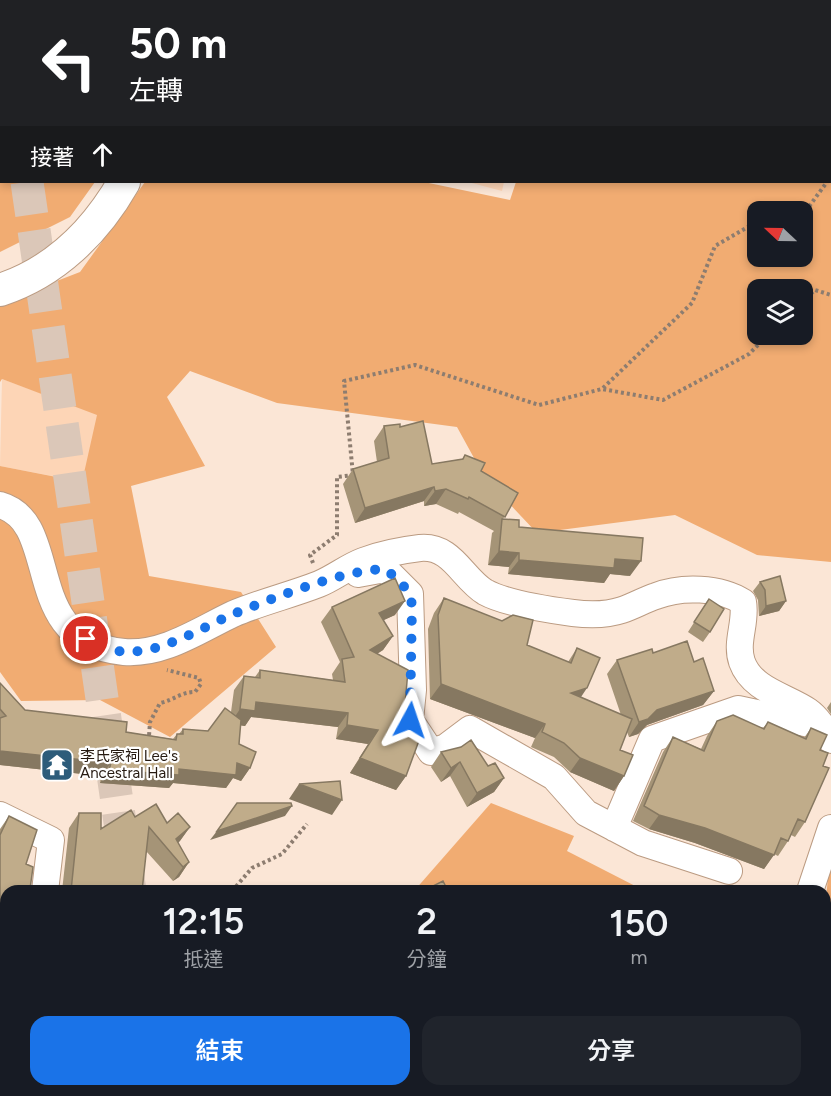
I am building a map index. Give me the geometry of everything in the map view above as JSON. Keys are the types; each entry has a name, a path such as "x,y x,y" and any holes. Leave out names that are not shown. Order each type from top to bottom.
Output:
{"main road":[{"path":"0,290 47,268 82,241 123,183"}],"street":[{"path":"0,505 16,512 31,528 49,595 59,615 74,632 97,646 124,652 148,651 166,646 235,614 320,584 385,569 410,594 413,690 410,720 431,752 446,747 470,729 554,777 586,813 643,843 729,871"},
{"path":"320,584 364,561 421,548 445,554 486,593 572,613 597,614 622,610 676,590 734,596 743,602 746,615 739,644 742,662 752,678 766,689 809,712 827,734"},
{"path":"614,828 652,739 738,710 827,734"},
{"path":"0,815 51,840 46,885"},
{"path":"812,885 831,828"}],"path":[{"path":"813,201 827,183"},
{"path":"602,388 692,303 715,246 747,227"},
{"path":"813,292 815,290 831,295"},
{"path":"320,584 310,555 337,535 337,477 352,474 344,381 415,365 539,405 602,388 663,400 749,354 758,345"},
{"path":"143,737 149,736 150,722 160,703 172,700 182,692 195,692 201,684 199,678 166,669"},
{"path":"237,885 252,868 282,854 307,824"}],"shaded area":[{"path":"0,183 94,183 70,217 0,252"},
{"path":"144,183 429,183 510,200 516,183 831,183 831,562 757,555 675,515 537,533 485,478 457,427 277,403 190,371 167,397 205,466 131,486 149,576 241,592 276,647 170,737 100,700 21,701 0,672 0,466 82,482 97,415 2,379 0,382 0,303 80,272"},
{"path":"472,183 504,183 502,191"},
{"path":"2,379 98,414 83,482 0,466"},
{"path":"491,803 574,836 567,851 633,885 419,885"},
{"path":"831,851 831,885 828,885"}],"building":[{"path":"423,421 432,464 463,459 465,455 485,463 481,471 518,493 505,517 469,497 468,499 446,489 435,491 434,487 365,508 353,469 389,458 384,426 400,424 400,427"},
{"path":"502,519 519,520 519,527 643,538 641,561 615,559 614,568 519,560 519,553 499,551"},
{"path":"780,576 786,601 766,606 765,590 760,582"},
{"path":"395,578 405,601 379,613 393,636 370,650 408,670 405,705 421,735 406,776 360,758 378,730 347,725 348,713 256,702 255,711 240,709 244,676 260,678 260,670 345,682 342,659 354,657 332,607"},
{"path":"444,598 502,621 513,615 533,620 527,645 571,663 577,648 600,658 587,688 571,693 632,719 620,750 633,755 624,776 580,758 564,743 542,732 545,724 441,684 438,615"},
{"path":"709,599 724,609 710,632 694,622"},
{"path":"687,641 694,662 703,658 714,691 657,710 648,719 639,722 617,660 652,649 653,653"},
{"path":"0,683 25,710 127,722 126,732 176,740 177,734 183,734 183,729 208,731 225,708 241,720 239,744 256,752 250,768 237,763 236,775 179,769 179,775 109,770 111,763 0,751 0,718 6,716 0,709"},
{"path":"733,715 764,729 768,722 806,739 811,728 827,735 820,750 828,753 823,766 829,768 805,822 798,819 788,841 781,838 774,855 705,828 659,815 644,806 673,737 704,751 717,721"},
{"path":"471,740 488,766 495,763 504,778 477,793 460,762 451,768 441,752 461,747"},
{"path":"340,781 342,800 299,784"},
{"path":"237,803 291,803 292,806 217,831"},
{"path":"156,804 167,823 178,813 190,827 176,839 189,862 183,867 149,827 143,885 72,885 79,813 101,813 101,829 131,810 135,817"},
{"path":"9,816 37,830 26,864 33,867 31,885 0,885 0,835"}],"tunnel":[{"path":"27,183 129,885"}],"place":[{"name":"李氏家祠 Lee's Ancestral Hall","path":"57,765"}],"route":[{"path":"86,639 97,646 124,652 148,651 174,643 235,614 320,584 385,569 404,585 410,594 412,605 410,654 413,690 410,720"}]}
